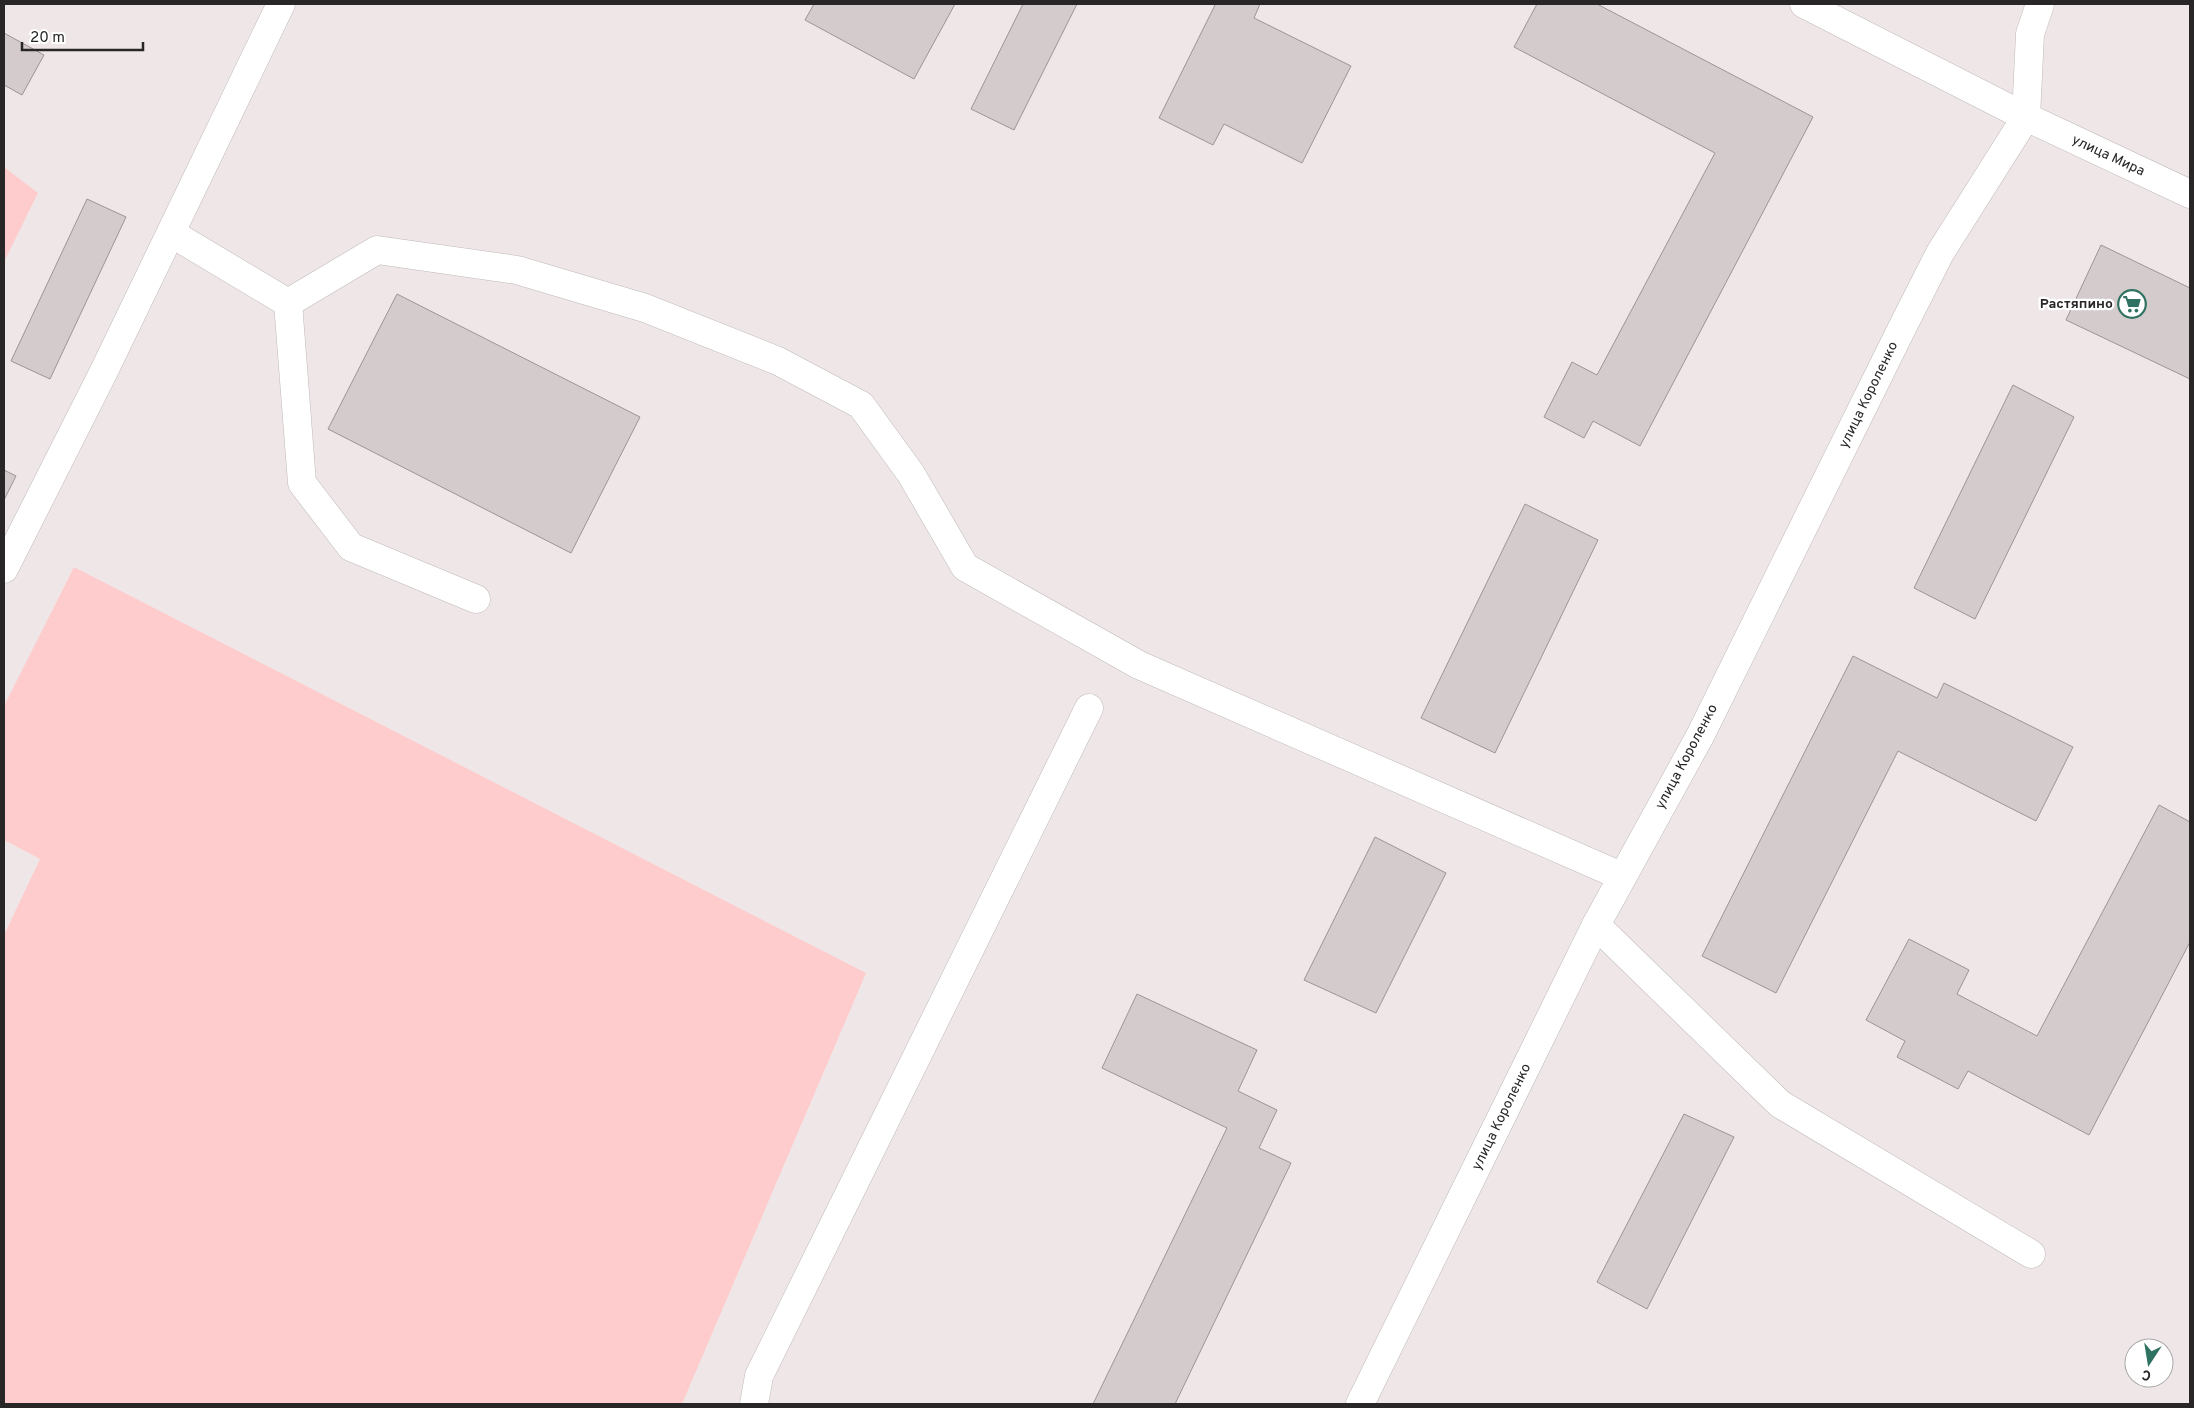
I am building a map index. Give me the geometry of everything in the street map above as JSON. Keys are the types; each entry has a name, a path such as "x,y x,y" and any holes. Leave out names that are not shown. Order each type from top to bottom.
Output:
{"street":[{"path":"4,569 104,372 281,4"},
{"name":"улица Мира","path":"1804,4 2026,117 2190,194"},
{"path":"2026,117 2030,34 2040,4"},
{"name":"улица Короленко","path":"1360,1404 1596,925 1621,876 1700,736 1940,253 2026,117"},
{"path":"171,233 288,303"},
{"path":"288,303 377,250 517,270 645,308 778,361 860,405 912,474 965,567 1139,664 1621,876"},
{"path":"288,303 302,483 351,547 476,599"},
{"path":"754,1404 759,1376 1089,708"},
{"path":"1596,925 1780,1104 2031,1254"}],"shaded area":[{"path":"4,167 38,193 4,262"},
{"path":"74,567 866,973 682,1404 4,1404 4,935 40,859 4,840 4,706"}],"building":[{"path":"814,4 955,4 914,79 805,20"},
{"path":"1023,4 1077,4 1014,130 971,109"},
{"path":"1212,4 1260,4 1254,18 1351,66 1302,163 1224,124 1213,145 1159,118 1215,5"},
{"path":"1537,4 1597,4 1813,117 1640,446 1593,421 1584,438 1544,417 1572,362 1597,375 1715,153 1514,47"},
{"path":"4,33 44,55 22,95 4,85"},
{"path":"87,199 126,217 50,379 11,361"},
{"name":"Растяпино","path":"2101,245 2190,288 2190,379 2066,320"},
{"path":"397,294 640,417 571,553 328,429"},
{"path":"2013,385 2074,417 1975,619 1914,588"},
{"path":"4,470 16,476 4,500"},
{"path":"1525,504 1598,540 1495,753 1421,718"},
{"path":"1853,656 1937,698 1944,683 2073,747 2036,821 1898,751 1776,993 1702,956"},
{"path":"2159,805 2190,822 2190,942 2089,1135 1968,1071 1958,1089 1897,1057 1905,1041 1866,1020 1909,939 1969,970 1957,994 2037,1036"},
{"path":"1375,837 1446,873 1376,1013 1304,980"},
{"path":"1137,994 1257,1050 1238,1091 1277,1110 1259,1148 1291,1163 1175,1404 1093,1404 1227,1128 1102,1068"},
{"path":"1684,1114 1734,1137 1647,1309 1597,1282"}],"place":[{"name":"Растяпино","path":"2132,304"}]}
